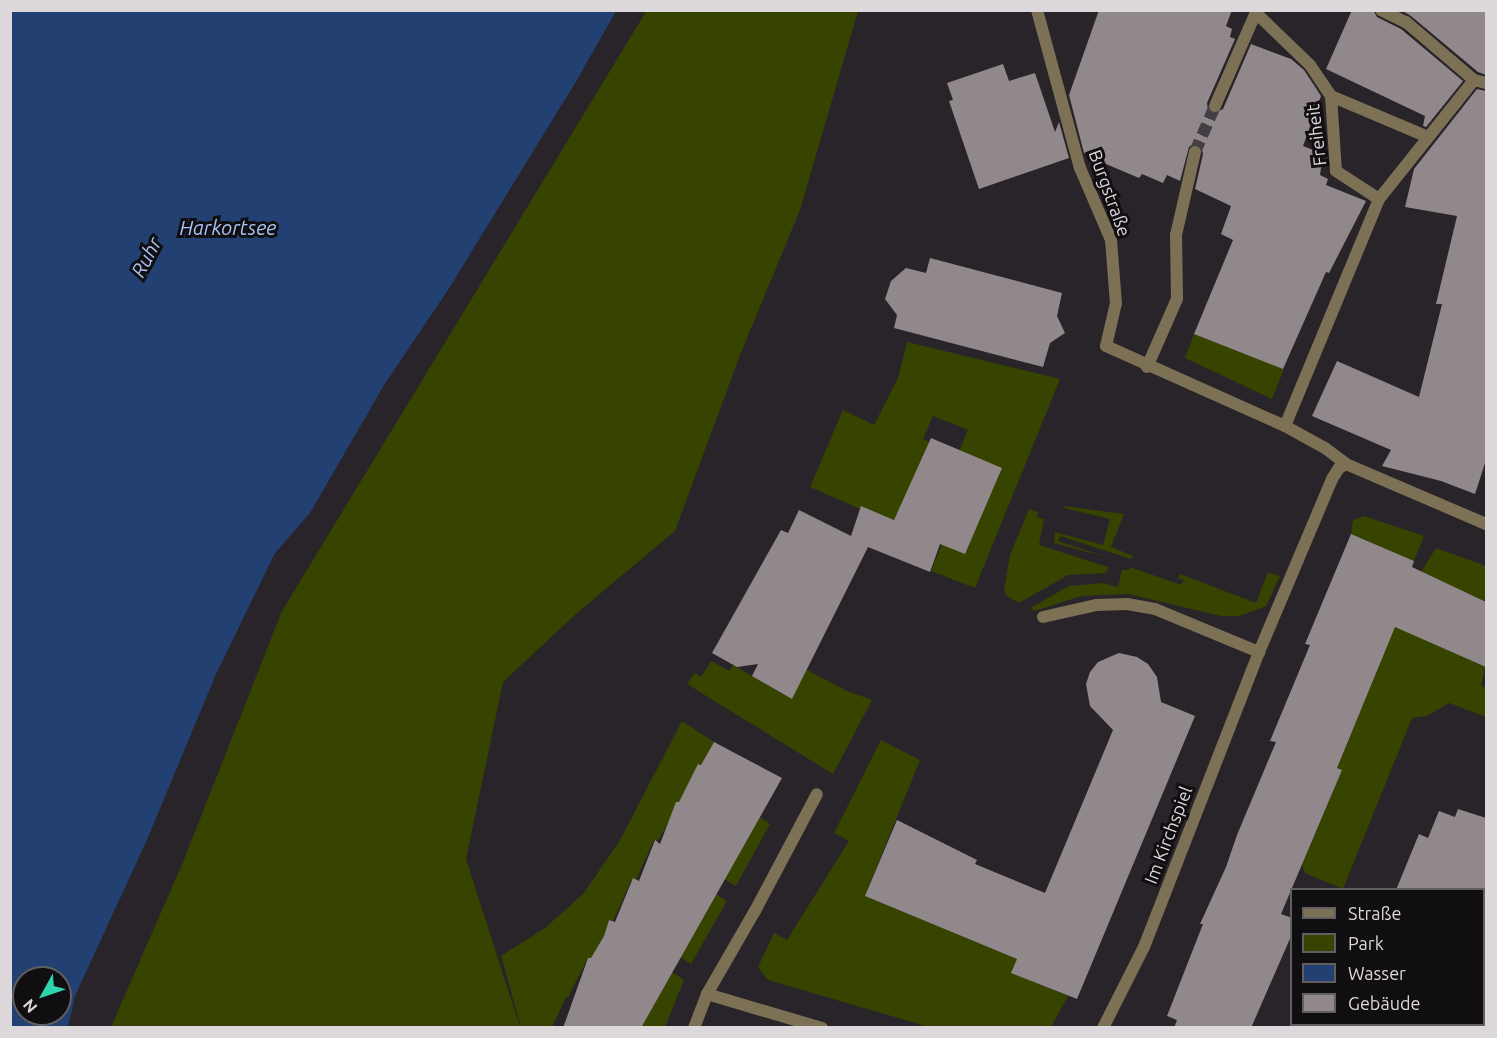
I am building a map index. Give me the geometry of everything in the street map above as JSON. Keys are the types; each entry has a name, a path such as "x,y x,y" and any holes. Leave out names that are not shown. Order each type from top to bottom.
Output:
{"street":[{"name":"Burgstraße","path":"1036,10 1080,168 1111,240 1116,303 1106,346 1147,367 1285,426 1325,448 1346,464 1486,524"},
{"path":"1381,10 1406,22 1473,80 1486,83"},
{"path":"1215,106 1260,12"},
{"name":"Freiheit","path":"1260,12 1310,65 1330,96 1336,171 1379,199"},
{"path":"1285,426 1379,199 1473,80"},
{"path":"1330,96 1428,137"},
{"path":"1147,367 1177,299 1176,235 1195,152"},
{"name":"Im Kirchspiel","path":"1103,1028 1144,947 1259,652 1332,479 1339,468 1346,464"},
{"path":"1043,617 1096,605 1127,604 1155,609 1259,652"},
{"path":"694,1028 706,994 755,911 817,794"},
{"path":"706,994 822,1028"}],"green space":[{"path":"647,10 858,11 800,210 740,355 675,531 577,613 503,682 466,859 520,1027 111,1027 183,862 282,611"},
{"path":"1194,334 1284,369 1272,399 1185,358"},
{"path":"907,342 1060,379 975,588 931,571 942,544 965,553 1001,469 959,451 968,430 933,416 923,439 932,443 899,522 861,506 860,509 810,487 843,410 874,425 898,378"},
{"path":"1065,506 1124,514 1111,547 1133,556 1131,559 1060,536 1058,541 1110,558 1054,543 1055,532 1103,545 1110,519 1064,508"},
{"path":"1029,509 1038,512 1037,517 1044,519 1039,545 1108,567 1106,573 1068,575 1019,603 1007,596 1004,590 1010,555"},
{"path":"1364,516 1424,536 1414,561 1351,534 1353,520"},
{"path":"1436,548 1486,566 1486,602 1421,572"},
{"path":"1130,567 1181,585 1184,580 1178,578 1180,574 1256,603 1268,572 1280,576 1266,606 1240,616 1221,616 1128,594 1081,596 1035,611 1030,608 1069,586 1103,583 1118,587 1122,570 1129,570"},
{"path":"1388,624 1486,664 1481,685 1486,688 1486,717 1449,703 1427,716 1412,718 1343,888 1341,888 1305,873 1302,865 1342,770 1337,768 1376,673"},
{"path":"711,661 729,671 733,665 792,699 805,669 847,691 872,700 833,774 687,684 695,673 701,677"},
{"path":"682,721 714,742 701,765 698,764 692,782 657,842 654,840 636,880 632,879 613,921 609,920 604,936 591,958 588,958 552,1027 521,1027 501,956 545,928 583,894 619,842"},
{"path":"881,740 920,760 865,896 1017,959 1012,973 1068,996 1051,1027 929,1027 768,980 758,967 774,933 787,940 849,841 834,833"},
{"path":"760,817 770,824 736,886 724,879"},
{"path":"716,894 727,901 691,964 680,957"},
{"path":"672,972 684,980 665,1027 641,1028"}],"water":[{"name":"Harkortsee","path":"10,11 616,11 577,80 448,290 384,385 310,513 275,553 216,674 146,842 75,996 72,1009 72,966 12,966 12,1026 68,1027 11,1027"}],"building":[{"path":"1099,10 1232,10 1226,26 1232,29 1230,37 1235,39 1207,103 1208,110 1212,114 1223,109 1251,44 1291,59 1304,70 1321,96 1303,146 1323,154 1320,175 1328,179 1326,185 1366,201 1329,273 1326,272 1283,369 1194,334 1233,240 1221,234 1231,206 1195,189 1203,154 1201,146 1193,144 1189,147 1180,181 1167,175 1163,183 1142,174 1139,178 1106,164 1091,150 1084,153 1069,95"},
{"path":"1352,10 1373,10 1377,17 1401,29 1463,81 1426,127 1423,126 1425,116 1326,69"},
{"path":"1401,10 1486,10 1486,75 1478,72"},
{"path":"1003,64 1009,81 1035,73 1055,132 1059,122 1069,158 979,189 949,101 953,100 947,83"},
{"path":"1477,89 1486,91 1486,460 1475,494 1441,481 1382,466 1391,450 1312,416 1337,361 1419,397 1442,304 1436,304 1457,216 1405,207 1414,169"},
{"path":"930,258 1062,293 1057,316 1065,333 1050,343 1043,367 894,328 897,315 885,299 891,281 906,268 926,273"},
{"path":"931,438 1002,468 965,554 940,544 930,572 868,547 792,699 752,676 758,664 737,667 712,653 781,530 788,533 799,510 851,536 861,506 894,520"},
{"path":"1351,534 1414,561 1412,567 1486,602 1486,667 1395,627 1337,768 1342,770 1292,888 1290,888 1281,914 1290,917 1290,939 1251,1028 1174,1028 1177,1020 1167,1016 1203,924 1200,924 1226,867 1276,742 1270,741 1310,645 1305,644"},
{"path":"1119,653 1137,657 1148,664 1157,677 1161,702 1195,716 1077,999 1011,973 1017,959 865,896 897,820 977,860 975,864 1045,893 1113,730 1090,706 1086,684 1090,672 1098,662"},
{"path":"714,742 782,778 641,1028 563,1028 588,958 591,958 604,936 609,920 615,922 633,878 639,881 655,840 660,844 676,802 679,802 698,764 701,765"},
{"path":"1458,809 1486,818 1486,890 1485,888 1397,888 1419,834 1428,838 1439,811 1455,817"}],"tunnel":[{"path":"1195,152 1215,106"}],"water label":[{"name":"Ruhr","path":"146,257"}]}
